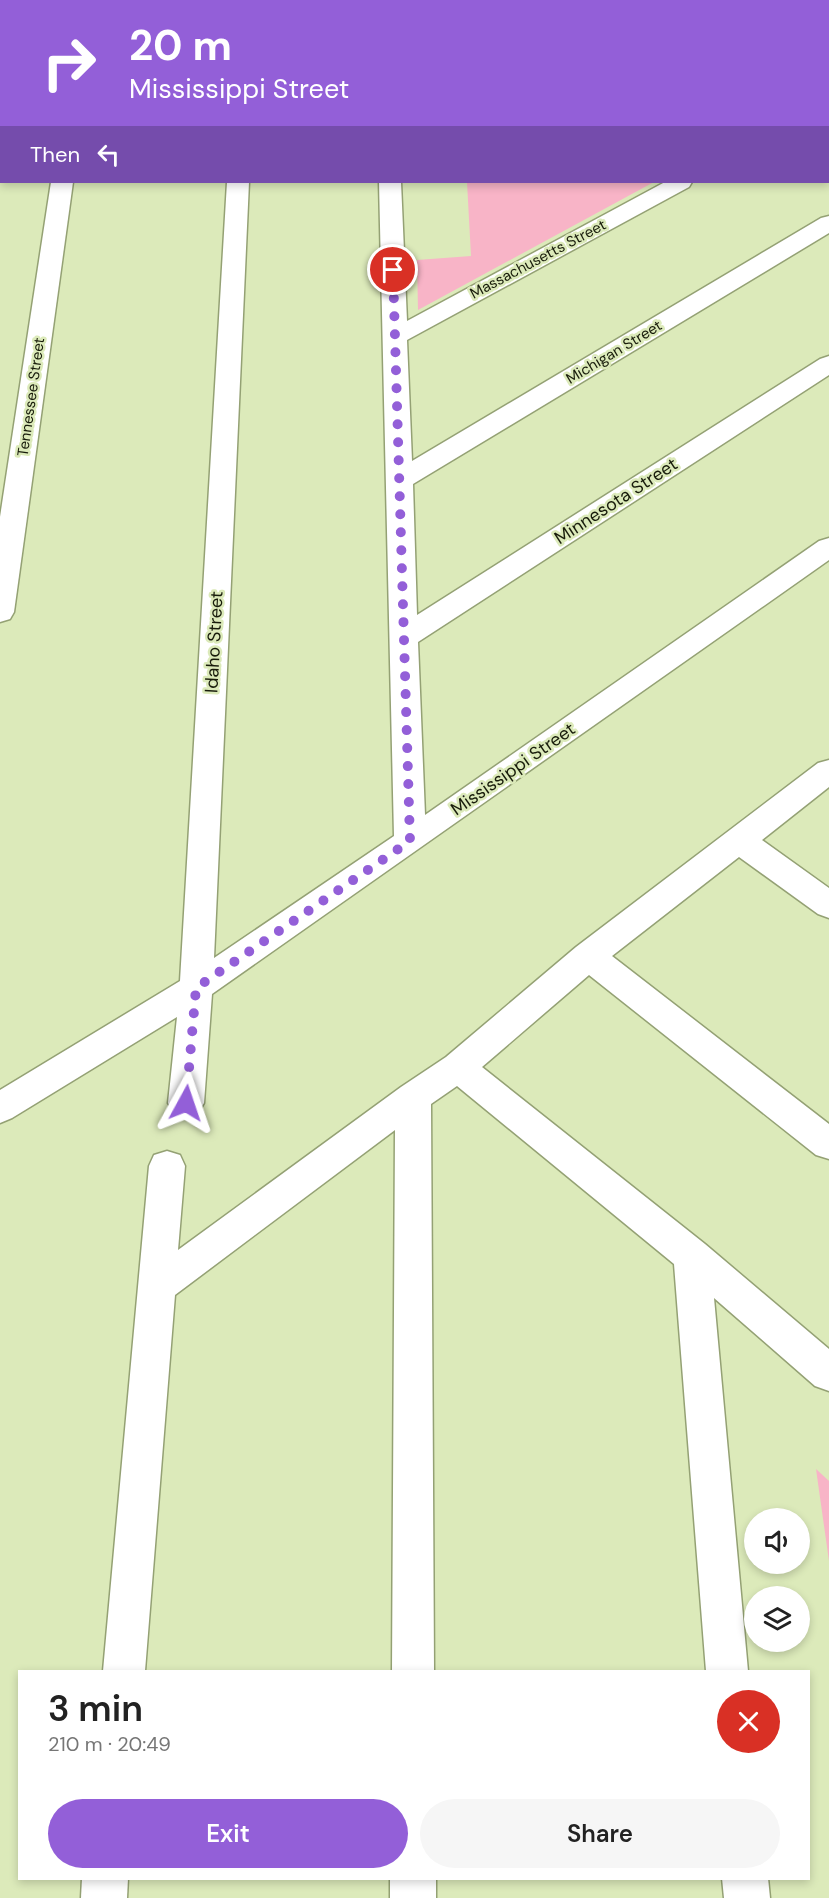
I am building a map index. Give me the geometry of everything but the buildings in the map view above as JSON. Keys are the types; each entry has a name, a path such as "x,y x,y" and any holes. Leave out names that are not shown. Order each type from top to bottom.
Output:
{"street":[{"name":"Tennessee Street","path":"0,612 62,183"},
{"name":"Idaho Street","path":"186,1103 196,988 238,183"},
{"path":"390,183 410,841"},
{"name":"Massachusetts Street","path":"394,337 679,183"},
{"name":"Michigan Street","path":"398,481 829,223"},
{"name":"Minnesota Street","path":"403,638 829,364"},
{"name":"Mississippi Street","path":"0,1108 196,988 829,547"},
{"path":"158,1286 413,1097 458,1067 588,956 829,771"},
{"path":"739,840 829,905"},
{"path":"588,956 829,1143"},
{"path":"458,1067 692,1256 829,1373"},
{"path":"413,1097 413,1670"},
{"path":"124,1670 167,1166"},
{"path":"692,1256 727,1670"},
{"path":"104,1898 105,1880"},
{"path":"413,1880 413,1898"},
{"path":"745,1880 747,1898"}],"shaded area":[{"path":"467,183 652,183 418,310 417,260 471,256"},
{"path":"816,1469 829,1481 829,1561"}],"route":[{"path":"186,1103 196,988 410,841 393,270"}]}
